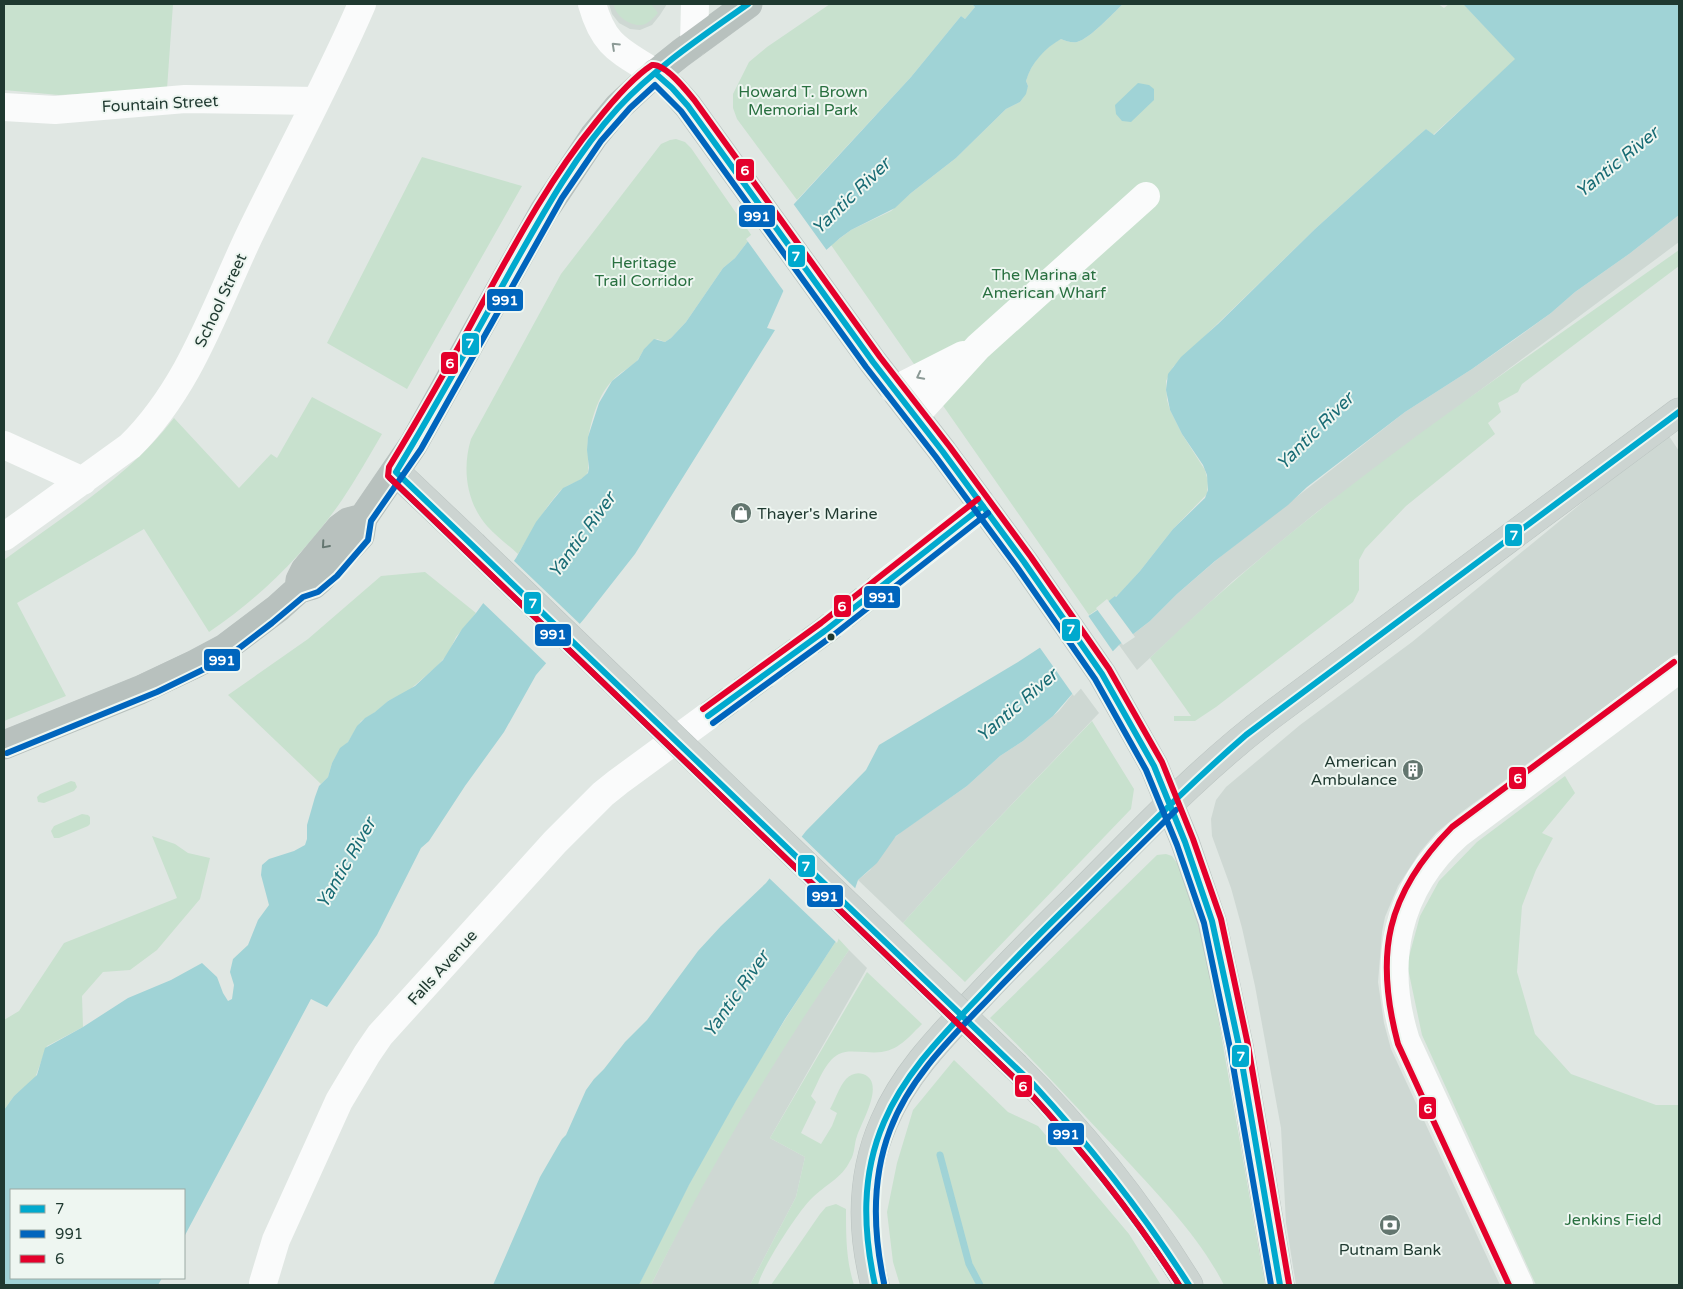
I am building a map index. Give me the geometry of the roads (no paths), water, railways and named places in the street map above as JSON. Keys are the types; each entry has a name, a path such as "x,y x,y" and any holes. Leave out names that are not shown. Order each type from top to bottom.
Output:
{"highway":[{"path":"4,745 140,690 195,664 225,648 300,589 318,582 355,542 362,531 364,518 396,472 420,432 555,193 594,136 624,102 655,73 748,4"}],"main road":[{"path":"655,73 688,106 894,390 916,416 983,506 1102,674 1154,766 1196,872 1214,930 1239,1046 1280,1285"},
{"path":"875,1285 868,1249 866,1224 868,1175 883,1124 901,1090 929,1050 990,985 1170,804 1219,758 1257,726 1679,412"},
{"path":"396,472 1049,1100 1098,1158 1150,1226 1189,1285"}],"street":[{"name":"School Street","path":"4,537 130,446 149,426 173,394 208,329 248,238 342,50 362,4"},
{"path":"592,4 599,24 608,39 629,58 655,73"},
{"path":"694,44 695,4"},
{"name":"Fountain Street","path":"4,107 56,110 186,99 316,101"},
{"path":"916,416 978,347 1146,196"},
{"path":"894,390 978,347"},
{"path":"4,445 83,481"},
{"path":"880,587 983,506"},
{"path":"1519,1285 1406,1041 1394,978 1395,948 1400,923 1416,886 1431,862 1447,843 1679,669"},
{"name":"Falls Avenue","path":"264,1285 276,1240 330,1120 353,1076 380,1035 583,813 618,782 708,716"}],"water":[{"name":"Yantic River","path":"972,4 1123,4 1083,40 1073,42 1061,39 1049,47 1031,68 1026,81 1028,86 1026,94 1020,102 1006,109 956,158 895,208 851,230 786,285 767,328 775,330 635,554 584,619 536,675 504,732 465,786 429,841 421,848 377,935 327,1007 311,999 185,1235 185,1189 10,1189 10,1279 161,1279 158,1285 4,1285 4,1110 14,1096 37,1075 45,1048 83,1027 128,998 171,980 202,963 217,977 228,1001 232,999 234,985 230,972 233,959 248,945 258,920 269,905 261,875 262,865 269,859 294,851 305,845 307,825 315,797 319,786 328,777 332,763 340,748 348,742 357,726 365,718 388,701 415,686 443,660 462,629 516,558 536,522 553,500 563,488 581,479 588,473 588,437 599,403 612,381 638,360 644,349 654,339 665,342 671,338 686,322 723,268 735,258 752,236 794,204 911,77 961,16 965,19 975,7"},
{"name":"Yantic River","path":"1463,4 1679,4 1679,215 1629,254 1575,292 1551,313 1472,369 1405,412 1307,487 1288,505 1215,561 1177,594 1150,621 1119,645 1053,716 1023,741 1000,756 967,786 896,836 877,863 858,880 838,938 785,1019 736,1101 689,1185 639,1285 493,1285 540,1177 566,1135 586,1090 625,1042 647,1020 698,951 766,883 806,831 866,770 879,745 1018,662 1116,597 1140,571 1173,529 1205,498 1208,490 1207,475 1170,410 1166,390 1168,374 1181,357 1218,324 1315,229 1426,129 1434,135 1515,59"},
{"path":"1138,83 1149,85 1154,89 1154,100 1131,122 1122,121 1116,114 1115,105"}],"waterway":[{"path":"940,1155 969,1264 980,1285"}],"tunnel":[{"path":"708,716 826,630 880,587"}],"place":[{"name":"Thayer's Marine","path":"741,513"},
{"name":"American Ambulance","path":"1413,770"},
{"name":"Putnam Bank","path":"1390,1225"}],"park label":[{"name":"Howard T. Brown Memorial Park","path":"803,100"},
{"name":"Heritage Trail Corridor","path":"644,271"},
{"name":"The Marina at American Wharf","path":"1044,283"},
{"name":"Jenkins Field","path":"1613,1219"}]}
